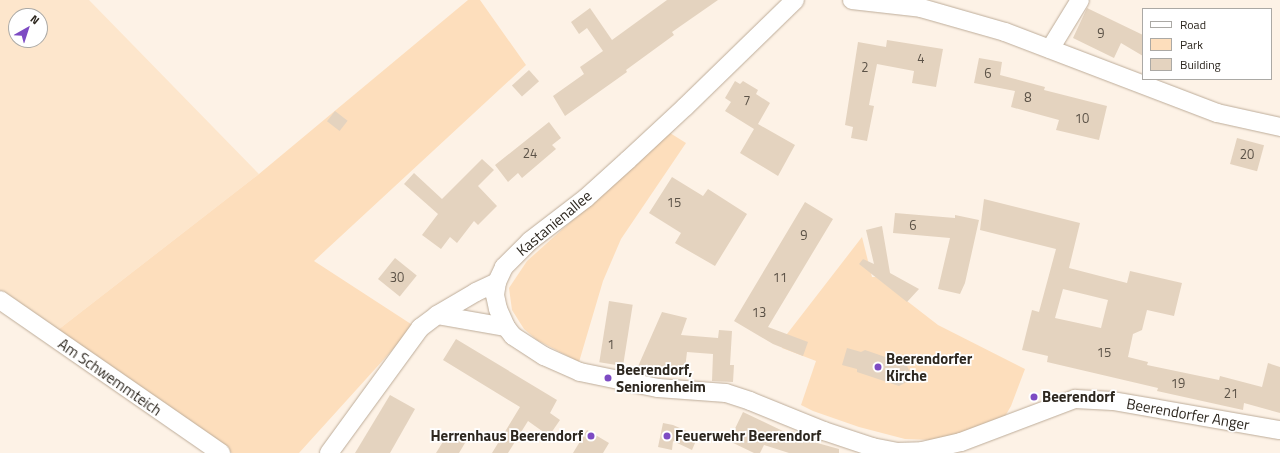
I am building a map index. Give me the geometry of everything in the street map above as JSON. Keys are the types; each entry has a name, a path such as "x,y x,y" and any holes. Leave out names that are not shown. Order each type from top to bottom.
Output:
{"street":[{"name":"Kastanienallee","path":"497,282 504,267 530,241 586,198 628,160 702,91 795,0"},
{"path":"852,0 921,8 1005,32 1217,113 1280,127"},
{"path":"1050,49 1080,0"},
{"path":"329,453 420,328 437,315 476,292 497,282"},
{"name":"Beerendorfer Anger","path":"497,282 495,295 498,309 506,327 514,336 544,356 580,372 658,388 726,393 750,401 824,431 872,447 897,452 922,450 961,442 1075,399 1113,401 1280,430"},
{"name":"Am Schwemmteich","path":"0,300 221,453"},
{"path":"437,315 456,317 506,327"}],"shaded area":[{"path":"0,0 89,0 259,174 54,333 0,293"}],"green space":[{"path":"468,0 480,0 526,65 314,261 414,326 299,453 232,453 54,333 259,174"},
{"path":"670,133 686,143 621,239 603,281 579,362 537,340 524,329 512,310 509,288 527,261"},
{"path":"862,237 872,277 876,277 938,325 1025,369 1011,406 1004,418 982,428 931,440 905,439 859,427 813,411 801,405 816,361 782,348 787,334"}],"building":[{"path":"667,0 718,0 672,32 674,35 626,70 627,72 565,116 553,96 584,74 580,67 603,51 587,28 579,34 571,22 590,8 612,40"},
{"path":"1087,8 1142,35 1142,55 1121,43 1114,58 1073,38"},
{"path":"887,40 943,49 936,87 912,83 914,71 877,64 869,105 874,106 867,141 851,138 853,127 845,125 858,42 886,47"},
{"path":"979,58 1002,62 1000,75 1045,87 1044,90 1107,106 1099,140 1056,130 1059,120 1011,107 1015,91 974,83"},
{"path":"529,70 539,81 522,97 512,85"},
{"path":"735,81 740,84 743,81 758,90 756,94 770,103 758,124 795,145 778,176 740,153 754,129 725,111 731,102 725,98"},
{"path":"335,111 348,121 340,131 327,121"},
{"path":"549,122 561,138 552,145 556,149 522,178 518,173 508,182 495,165"},
{"path":"1237,138 1264,145 1257,171 1230,164"},
{"path":"482,159 494,170 478,186 497,206 478,225 474,221 457,243 450,237 441,249 422,235 438,214 404,184 414,173 442,199"},
{"path":"672,177 703,196 708,189 747,214 715,266 675,243 681,233 649,213"},
{"path":"984,199 1080,223 1069,268 1127,283 1130,271 1182,283 1174,316 1147,310 1142,330 1133,334 1128,357 1148,362 1147,365 1219,380 1220,376 1262,387 1268,363 1280,367 1280,413 1244,403 1243,410 1157,391 1158,388 1047,362 1048,356 1022,350 1032,310 1039,312 1056,249 980,230","holes":["1063,289 1108,300 1101,328 1055,318"]},
{"path":"805,202 833,219 768,327 808,342 803,356 773,344 734,321"},
{"path":"895,213 955,218 955,215 979,220 965,283 960,294 938,289 950,238 893,233"},
{"path":"882,226 890,273 919,289 907,302 859,264 863,259 874,264 866,230"},
{"path":"395,258 417,276 400,297 378,279"},
{"path":"609,301 633,305 623,366 599,362"},
{"path":"662,312 687,318 681,335 718,338 719,330 732,331 730,365 734,365 733,382 712,381 713,354 687,352 684,377 636,371"},
{"path":"456,339 557,400 550,413 560,420 549,436 528,421 508,453 492,453 520,407 443,360"},
{"name":"Beerendorfer Kirche","path":"847,348 861,352 865,350 906,364 910,372 907,382 899,386 857,372 857,369 842,365"},
{"path":"390,395 415,409 390,453 355,453"},
{"path":"743,412 789,434 791,431 805,435 803,439 839,449 839,453 789,453 764,445 760,453 754,453 729,441"},
{"path":"663,423 673,425 698,436 692,450 673,441 672,450 658,447"},
{"name":"Herrenhaus Beerendorf","path":"587,430 609,443 603,453 573,453"},
{"path":"449,432 465,443 459,453 436,453"}],"place":[{"name":"Beerendorfer Kirche","path":"878,367"},
{"name":"Beerendorf, Seniorenheim","path":"608,378"},
{"name":"Beerendorf","path":"1034,397"},
{"name":"Herrenhaus Beerendorf","path":"591,436"},
{"name":"Feuerwehr Beerendorf","path":"667,436"}]}
